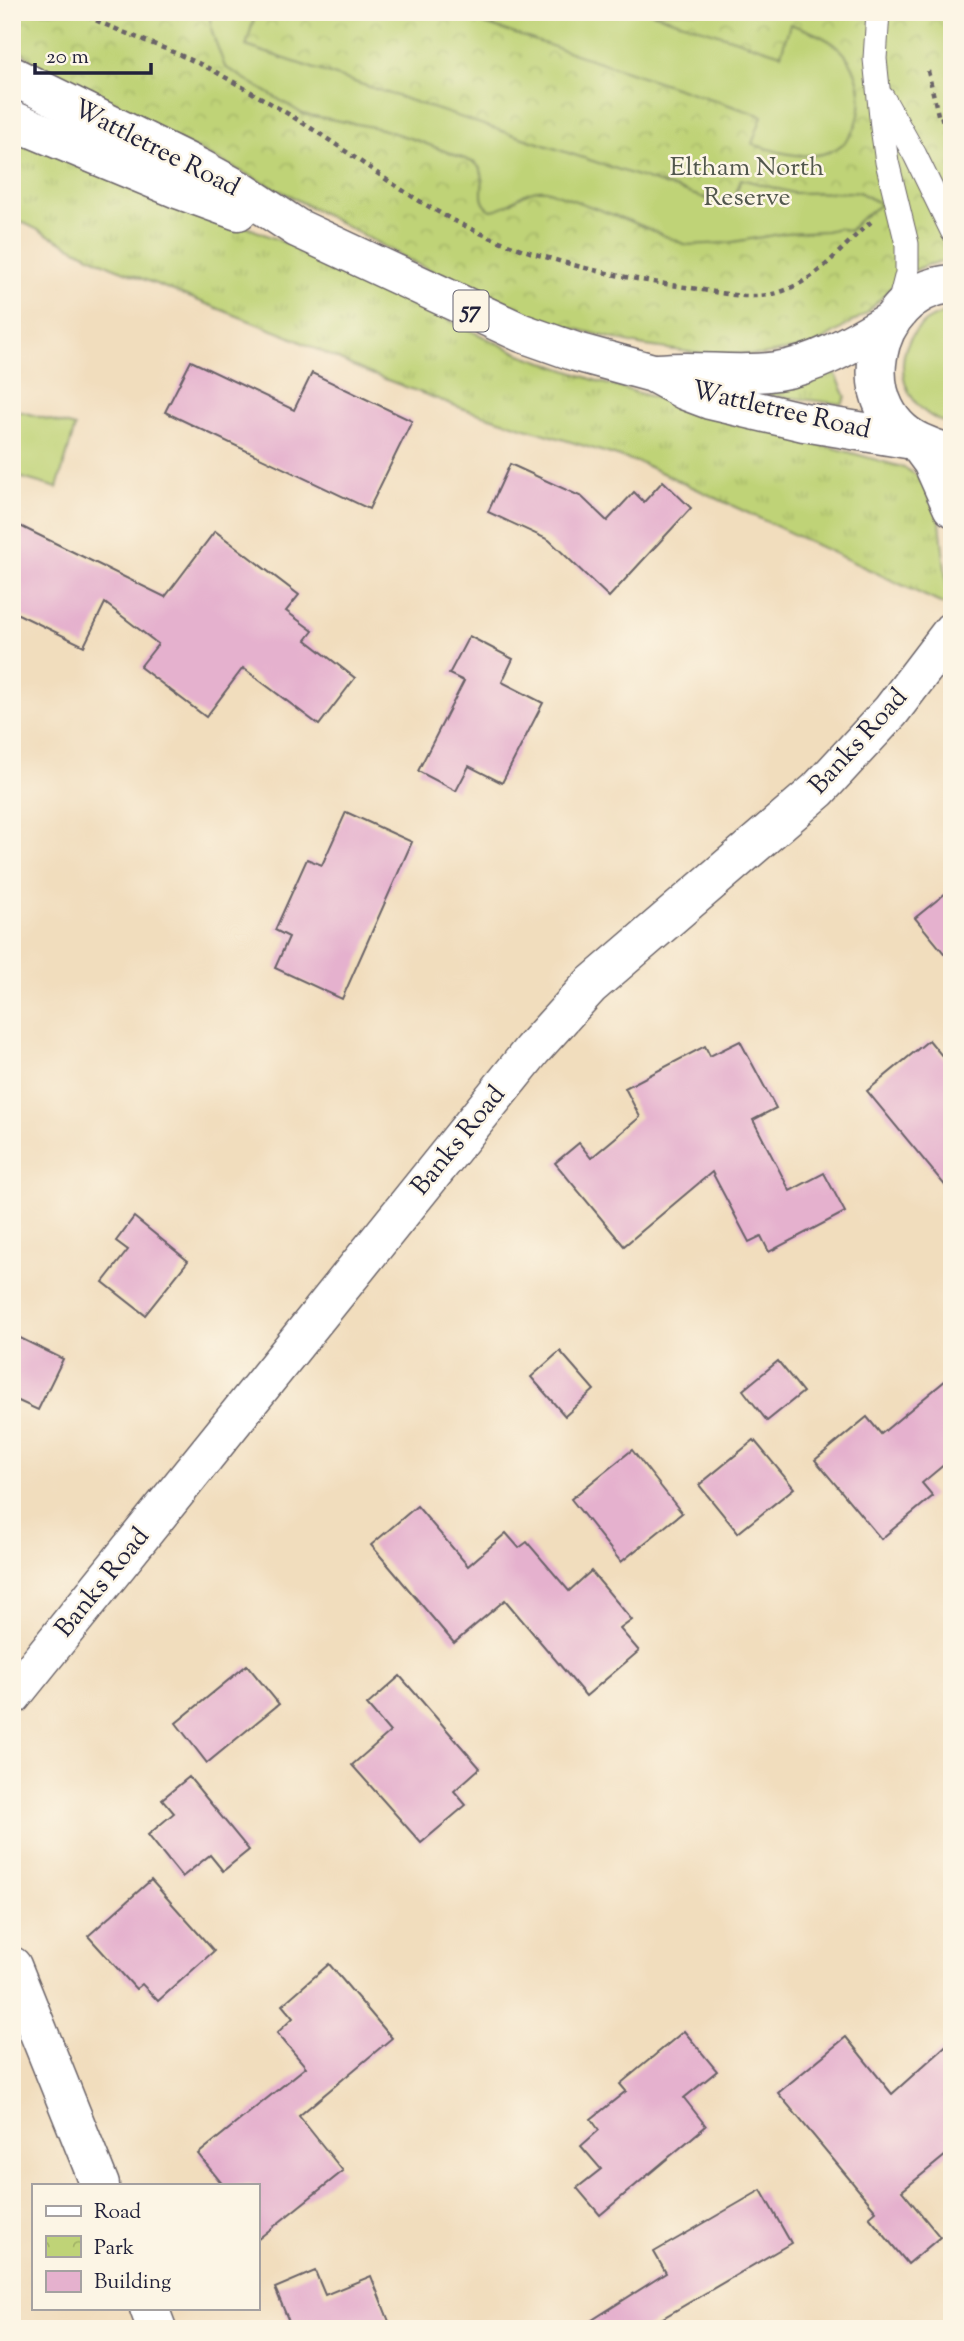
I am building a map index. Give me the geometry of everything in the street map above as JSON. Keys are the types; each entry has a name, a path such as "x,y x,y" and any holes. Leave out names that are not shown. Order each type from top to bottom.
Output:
{"street":[{"name":"Wattletree Road","path":"12,76 199,168 241,191 297,228 522,333 599,359 653,373 686,391 710,400 804,422 928,445"},
{"name":"Wattletree Road","path":"12,120 192,195 297,228"},
{"name":"57","path":"893,317 917,295 941,285 952,284"},
{"name":"Wattletree Road","path":"653,373 776,372 806,365 848,346 893,317"},
{"path":"893,317 880,342 876,364 877,386 884,406 897,425 928,445 932,462 952,507"},
{"name":"Banks Road","path":"12,1696 541,1040 606,972 818,790 875,730 952,631"},
{"path":"12,1966 100,2184"},
{"path":"150,2310 157,2329"}],"lane":[{"path":"878,12 875,59 887,162 907,244 908,260 893,317"},
{"path":"880,92 915,155 952,231"}],"path":[{"path":"78,12 213,71 321,135 438,213 467,228 545,256 609,273 654,283 744,295 778,293 823,269 866,225 898,203"},
{"path":"928,71 939,119 952,116"}],"green space":[{"name":"Eltham North Reserve","path":"12,12 952,12 952,260 926,265 901,277 867,313 813,346 762,355 703,354 639,345 568,327 507,306 411,261 275,188 49,76 23,53 12,39"},
{"path":"209,12 256,12 246,46 731,207 741,179 793,193 859,192 881,204 849,231 839,228 727,243 686,245 546,190 524,194 505,206 491,210 483,200 482,175 475,163 378,128 303,114 225,67 212,32"},
{"path":"449,12 649,12 781,54 790,24 828,40 849,60 860,91 857,123 849,137 838,148 822,154 795,155 769,149 752,144 762,116"},
{"path":"12,131 293,246 520,354 600,382 905,468 919,477 939,512 949,607 643,464 464,409 366,372 288,336 110,266 12,217"},
{"path":"952,312 952,425 930,416 915,401 906,384 903,365 906,347 916,331 931,319"},
{"path":"834,370 846,397 842,404 752,393"},
{"path":"12,409 75,427 57,488 12,475"}],"building":[{"path":"191,361 294,410 312,373 412,421 369,509 165,412"},
{"path":"510,464 582,497 607,521 634,492 644,502 663,481 691,508 609,597 549,540 488,512"},
{"path":"12,522 165,597 215,531 299,595 286,611 313,631 306,640 355,678 319,725 243,668 206,717 140,667 158,644 105,603 84,646 12,611"},
{"path":"469,636 513,659 502,682 543,703 502,783 469,766 456,791 418,771 464,681 449,674"},
{"path":"346,812 412,842 342,999 275,968 289,937 275,930 307,859 322,865"},
{"path":"952,888 952,963 915,918"},
{"path":"929,1040 952,1068 952,1194 867,1091"},
{"path":"740,1041 776,1108 753,1120 790,1191 824,1173 845,1212 769,1252 761,1236 749,1242 712,1172 624,1246 555,1163 579,1143 591,1158 640,1117 625,1088 705,1046 710,1056"},
{"path":"134,1217 188,1261 145,1315 103,1282 128,1250 116,1241"},
{"path":"12,1334 63,1359 38,1410 12,1398"},
{"path":"560,1351 594,1390 565,1416 531,1377"},
{"path":"778,1361 803,1392 767,1421 743,1390"},
{"path":"952,1375 952,1458 922,1483 933,1496 881,1539 815,1460 867,1417 881,1434"},
{"path":"754,1440 794,1488 738,1533 699,1485"},
{"path":"632,1450 682,1513 621,1562 571,1499"},
{"path":"417,1506 468,1566 506,1533 519,1548 527,1542 569,1591 591,1571 632,1620 620,1629 639,1651 586,1696 505,1600 454,1643 371,1545"},
{"path":"247,1665 279,1704 207,1763 176,1723"},
{"path":"400,1676 480,1768 454,1791 466,1805 421,1843 352,1765 390,1732 367,1705"},
{"path":"189,1777 249,1850 223,1871 210,1855 182,1877 148,1835 174,1813 162,1799"},
{"path":"151,1880 214,1951 158,2001 142,1984 136,1989 88,1936"},
{"path":"329,1964 392,2038 299,2116 343,2171 259,2238 259,2184 222,2184 198,2154 306,2067 277,2033 293,2018 282,2005"},
{"path":"684,2031 717,2071 684,2098 706,2126 600,2215 577,2188 601,2169 581,2146 599,2130 591,2119 626,2091 620,2084"},
{"path":"846,2037 892,2094 952,2040 952,2150 902,2191 940,2237 908,2264 869,2217 876,2211 778,2093"},
{"path":"761,2190 791,2243 644,2329 578,2329 666,2273 654,2252"},
{"path":"315,2271 325,2295 371,2276 392,2329 292,2329 275,2288"}]}
